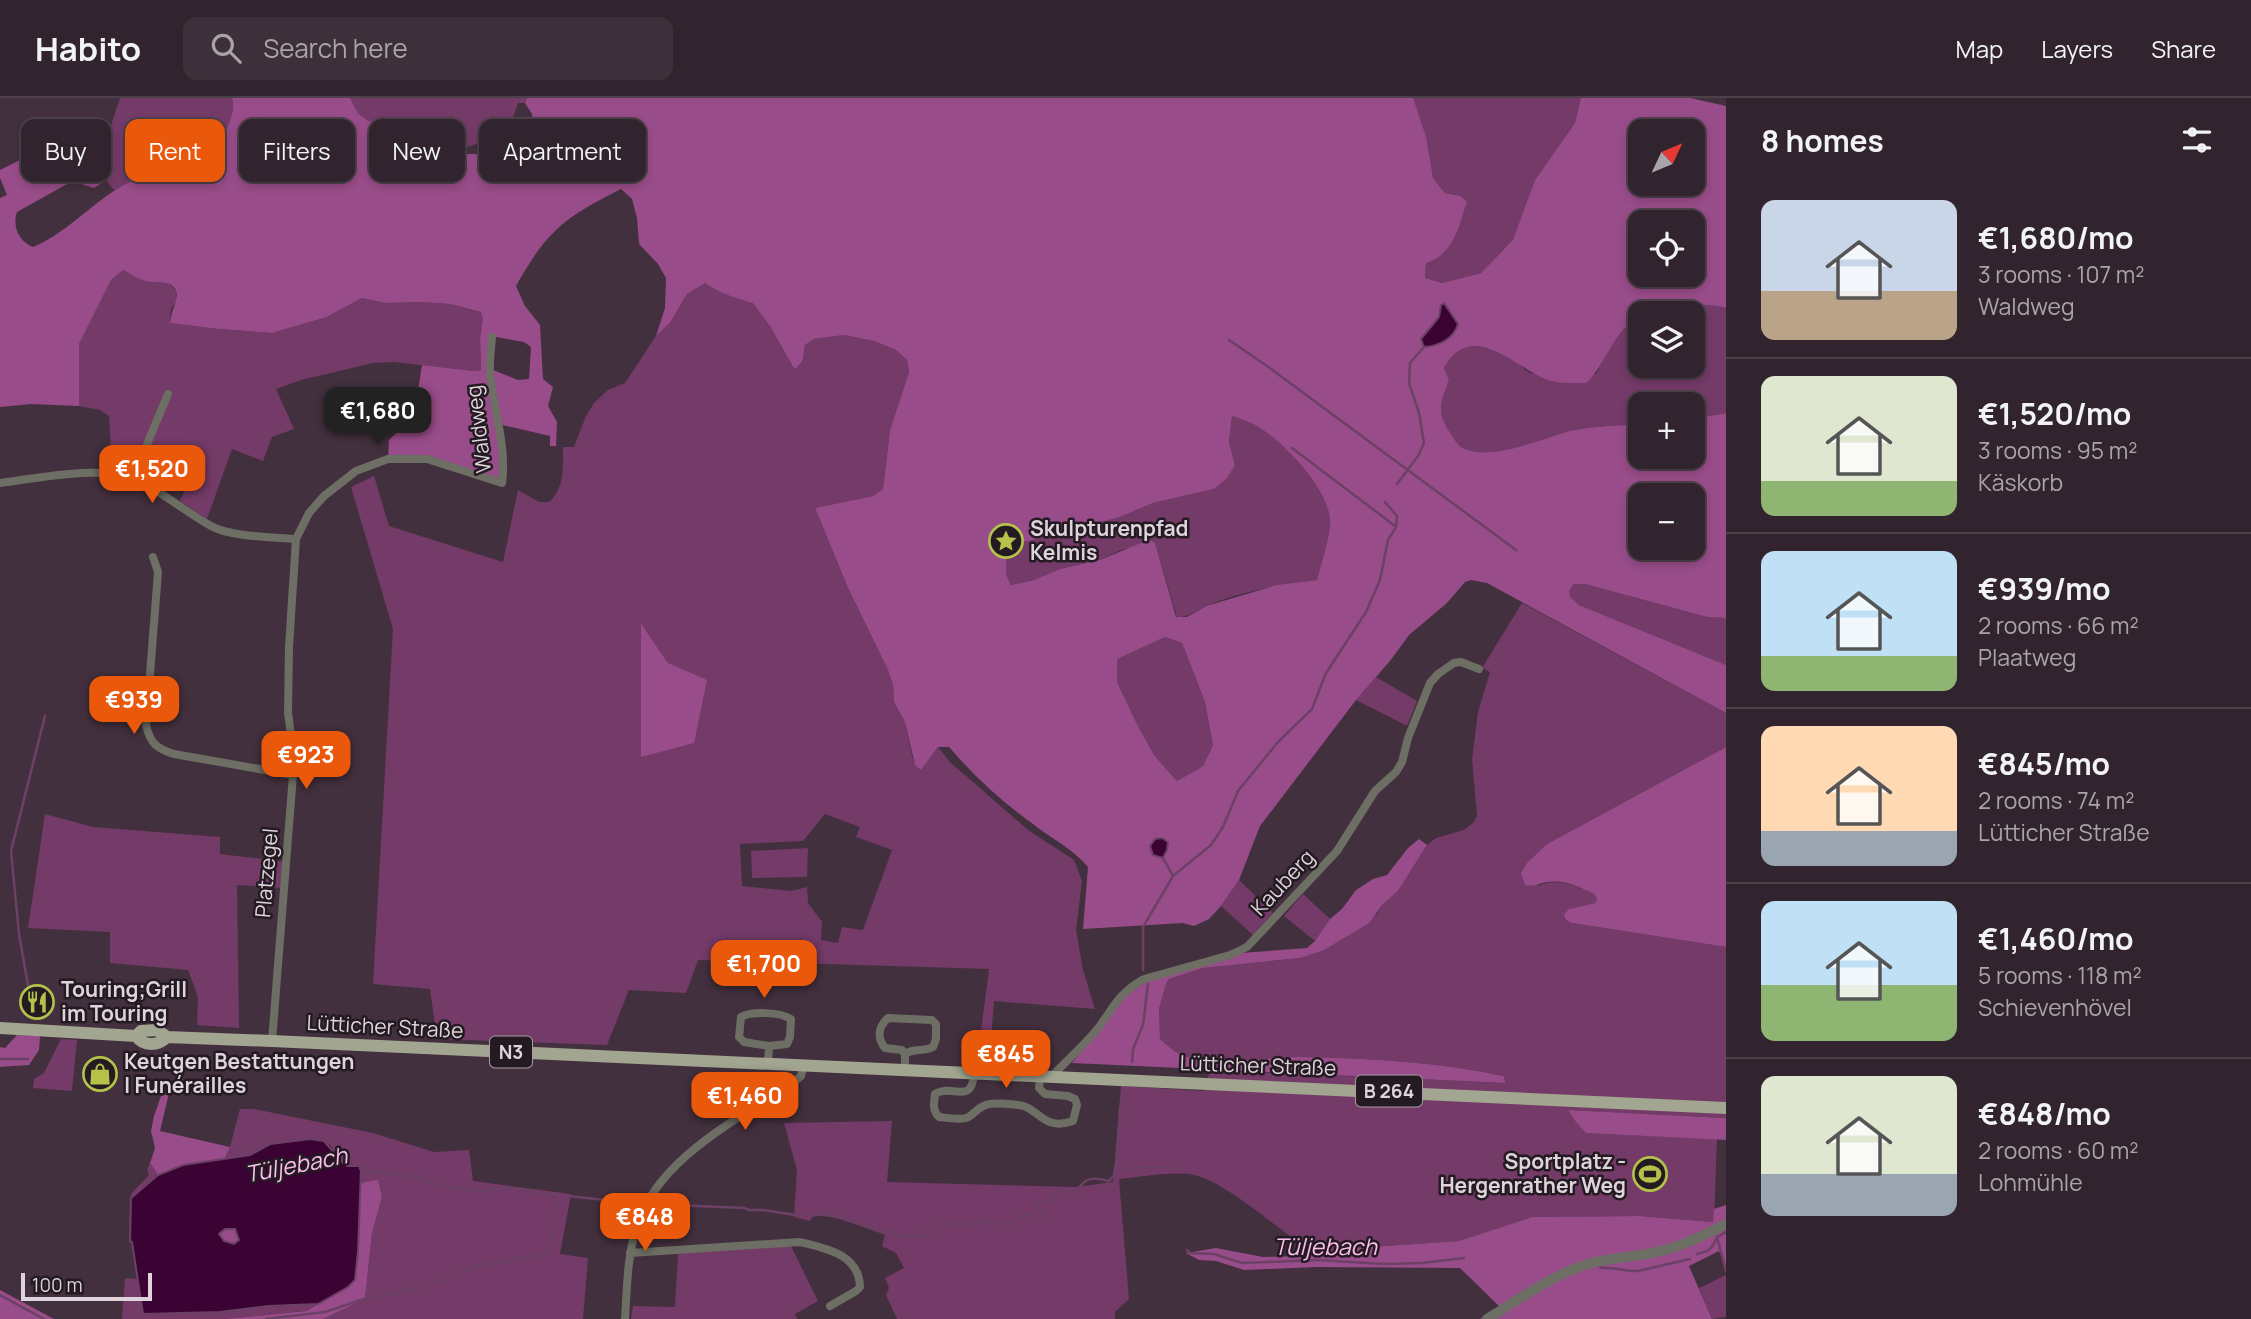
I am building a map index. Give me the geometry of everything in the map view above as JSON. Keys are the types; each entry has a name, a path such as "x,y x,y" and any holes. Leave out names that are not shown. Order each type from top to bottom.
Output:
{"main road":[{"name":"Lütticher Straße","path":"0,1028 136,1036 148,1044 157,1044 167,1037 272,1041 1726,1108"}],"street":[{"name":"Waldweg","path":"296,539 309,513 324,496 356,471 388,459 427,459 502,483 503,452 489,361 492,337"},
{"path":"132,480 168,394"},
{"path":"0,483 98,473 115,474 169,497 212,527 225,532 296,539"},
{"name":"Platzegel","path":"272,1041 293,775 288,713 296,539"},
{"path":"153,557 158,572 146,725 153,744 160,750 174,754 293,775"},
{"name":"Kauberg","path":"1046,1076 1098,1028 1112,1005 1132,986 1144,979 1230,955 1247,947 1337,851 1368,800 1396,772 1430,683 1445,668 1461,662 1479,669"},
{"path":"747,1014 785,1015 790,1019 790,1037 787,1044 769,1046 744,1042 739,1037 741,1017 747,1014"},
{"path":"905,1054 908,1051 927,1051 933,1048 936,1024 932,1020 888,1018 883,1023 879,1031 880,1042 885,1048 902,1050 905,1054 905,1069"},
{"path":"768,1064 769,1046"},
{"path":"625,1319 630,1253 636,1227 645,1204 658,1184 706,1140 794,1082 801,1076 804,1065"},
{"path":"974,1074 970,1090 941,1091 935,1094 935,1113 939,1117 964,1119 989,1104 1028,1107 1045,1122 1073,1121 1077,1105 1075,1100 1068,1096 1045,1094 1039,1088 1046,1076"},
{"path":"1487,1319 1576,1268 1662,1251 1687,1243 1726,1224"},
{"path":"630,1253 800,1242 849,1260 859,1274 860,1287 830,1306"}],"shaded area":[{"path":"120,98 232,98 232,115 225,131 225,119 125,119 125,182 132,182 114,190 108,182 111,182 111,126"},
{"path":"232,98 350,98 358,113 369,121 369,182 465,182 465,154 476,154 479,156 479,182 646,182 646,119 533,119 525,103 527,98 1413,98 1426,137 1433,178 1445,193 1461,196 1467,202 1458,230 1449,246 1435,259 1426,263 1425,278 1442,283 1481,273 1513,240 1535,180 1575,123 1581,98 1690,98 1726,106 1726,308 1705,305 1705,301 1628,301 1628,326 1586,383 1548,380 1494,351 1467,347 1455,354 1444,368 1449,380 1441,413 1457,443 1473,451 1500,451 1570,431 1628,425 1628,469 1705,469 1705,417 1726,413 1726,618 1707,617 1585,584 1574,584 1569,590 1570,597 1579,605 1726,665 1726,713 1487,583 1471,580 1465,582 1447,603 1409,635 1260,826 1239,880 1209,919 1194,926 1183,923 1083,929 1088,867 1082,860 1021,816 978,778 949,747 938,747 921,770 915,765 905,722 894,702 893,685 888,670 848,588 815,508 873,496 883,489 890,430 909,372 907,360 896,350 874,341 844,335 814,339 805,345 803,360 796,369 753,303 722,293 705,283 687,294 670,323 656,336 665,308 666,278 658,264 639,244 632,199 621,189 578,213 555,231 529,264 516,286 525,306 540,325 543,379 553,387 548,406 557,422 556,446 550,446 550,436 498,424 502,483 427,459 388,459 389,440 414,416 422,365 481,370 481,312 450,304 385,303 362,298 327,317 272,333 218,329 170,323 176,290 167,283 143,280 123,270 111,280 79,344 79,406 31,404 0,407 0,198 7,195 0,178 0,170 21,160 21,182 103,182 94,188 69,183 17,212 15,223 18,233 33,247 59,233 107,196 130,182 225,182 225,131 232,115","holes":["1441,305 1448,307 1455,319 1421,339 1439,317","490,336 524,342 531,347 529,379 518,380 488,368","1232,416 1268,433 1292,455 1314,482 1328,509 1330,522 1317,580 1277,585 1206,606 1187,617 1176,617 1155,543 1148,540 1100,560 1060,569 1034,580 1011,585 1006,574 1007,545 1120,517 1153,503 1214,489 1227,478 1235,465 1229,442","1165,637 1182,643 1205,702 1213,745 1203,766 1177,781 1154,755 1117,682 1117,659"]},
{"path":"350,98 527,98 525,103 518,103 511,119 479,119 479,143 465,148 465,119 369,121 358,113"},
{"path":"1413,98 1581,98 1575,123 1535,180 1514,240 1481,273 1442,283 1425,278 1426,262 1443,253 1449,246 1458,230 1467,202 1461,196 1445,193 1433,178"},
{"path":"123,270 148,282 170,284 176,291 177,300 171,309 170,323 218,329 272,333 327,317 362,298 385,303 450,304 481,312 484,319 480,338 481,370 394,362 373,363 301,380 276,389 294,429 272,437 263,461 232,449 207,519 180,501 196,465 170,453 152,485 112,471 109,416 100,410 79,406 79,344 111,280"},
{"path":"705,283 728,295 753,302 796,369 803,360 805,345 814,339 844,335 874,341 896,350 907,360 909,372 890,430 883,489 873,496 815,508 848,588 888,670 893,685 894,702 905,722 913,760 921,770 938,747 950,762 1028,830 1074,860 1082,881 1076,930 1083,970 1095,1009 994,1001 989,1062 977,1062 989,969 698,960 686,993 629,990 607,1045 437,1039 430,989 373,984 393,629 351,487 374,476 389,526 503,562 518,490 539,502 549,502 558,490 562,476 563,447 574,447 594,403 608,390 625,383 656,336 670,323 687,294","holes":["642,624 668,663 641,756","825,814 860,827 856,837 892,850 863,930 842,927 838,943 821,940 822,922 808,903 807,887 791,891 742,886 740,844 803,841"]},
{"path":"1712,303 1726,308 1726,413 1705,417 1705,392 1628,392 1628,425 1579,429 1516,448 1486,452 1461,447 1443,419 1441,408 1449,380 1444,368 1460,350 1469,347 1498,353 1536,374 1596,374 1628,326 1628,378 1705,378 1705,304"},
{"path":"1232,416 1257,426 1280,443 1304,468 1322,496 1330,522 1317,580 1246,593 1177,617 1155,543 1121,550 1100,560 1060,569 1034,580 1011,585 1006,574 1007,545 1120,517 1153,503 1214,489 1235,465 1229,442"},
{"path":"1574,584 1585,584 1707,617 1726,618 1726,665 1579,605 1569,597 1569,589"},
{"path":"1522,603 1726,713 1726,747 1547,844 1538,886 1559,882 1594,894 1597,899 1595,903 1569,909 1572,923 1726,947 1726,1118 1568,1110 1586,1133 1717,1139 1714,1222 1640,1216 1532,1217 1459,1241 1312,1251 1235,1195 1203,1178 1189,1174 1173,1174 1119,1179 1129,1299 1115,1312 1115,1319 897,1319 886,1295 889,1288 885,1278 904,1268 896,1253 882,1246 885,1235 828,1217 812,1217 810,1221 794,1217 797,1170 784,1123 892,1121 887,1182 1076,1187 1113,1182 1121,1086 1204,1091 1210,1070 1504,1083 1504,1076 1454,1067 1351,1058 1300,1057 1225,1061 1196,1059 1179,1054 1160,1039 1159,1009 1169,979 1203,968 1300,958 1377,914 1383,904 1398,891 1427,845 1436,838 1464,830 1474,822 1477,816 1472,759 1478,712 1490,672 1482,668"},
{"path":"641,623 668,663 707,680 694,743 641,757"},
{"path":"1165,637 1182,643 1205,702 1213,745 1203,766 1177,781 1154,755 1117,682 1117,658"},
{"path":"1376,677 1417,701 1407,726 1356,700"},
{"path":"1726,747 1726,947 1572,923 1566,920 1564,914 1569,909 1595,903 1597,899 1594,894 1560,882 1525,885 1521,873 1527,863 1547,844"},
{"path":"45,814 93,827 220,837 220,854 286,862 284,888 237,885 239,1028 197,1025 198,997 188,970 110,963 110,932 28,928"},
{"path":"1419,839 1427,845 1398,891 1383,904 1369,923 1324,950 1300,958 1203,968 1169,979 1159,1009 1160,1039 1173,1050 1195,1059 1351,1058 1454,1067 1504,1076 1505,1083 1072,1063 1125,996 1146,982 1241,953 1307,948 1356,890 1373,879 1387,875 1408,848"},
{"path":"808,848 807,877 752,878 751,851"},
{"path":"1239,880 1273,913 1253,935 1221,906"},
{"path":"1303,894 1330,919 1315,941 1284,916"},
{"path":"17,1035 40,1036 39,1050 29,1065 0,1067 0,1047 5,1048"},
{"path":"61,1039 77,1040 72,1091 33,1088 34,1079 44,1073"},
{"path":"169,1093 160,1131 230,1147 225,1158 183,1165 158,1175 150,1163 155,1148 151,1131 161,1096"},
{"path":"240,1109 254,1109 373,1133 434,1152 469,1150 473,1181 571,1194 560,1254 588,1258 583,1319 323,1319 365,1299 372,1233 382,1197 378,1181 360,1183 361,1169 343,1163 324,1141 310,1139 270,1144 250,1155 225,1158"},
{"path":"1568,1110 1726,1118 1726,1140 1586,1133"},
{"path":"150,1163 158,1175 131,1198 131,1194 149,1175 147,1170"},
{"path":"378,1180 382,1197 372,1233 365,1299 323,1319 225,1319 306,1311 348,1287 355,1280 360,1183"},
{"path":"1726,1205 1726,1265 1719,1251 1689,1266 1712,1319 1480,1319 1500,1307 1460,1268 1317,1267 1244,1270 1216,1261 1199,1260 1186,1253 1216,1248 1263,1257 1310,1256 1312,1251 1459,1241 1532,1217 1640,1216 1713,1222 1714,1209"},
{"path":"225,1229 236,1229 239,1240 234,1244 224,1241 219,1234"},
{"path":"791,1246 818,1301 795,1314 797,1319 631,1319 633,1306 675,1307 678,1253"},
{"path":"1726,1275 1726,1317 1712,1319 1699,1288"},
{"path":"125,1278 138,1279 143,1314 318,1304 306,1311 225,1319 122,1319"},
{"path":"0,1290 54,1319 0,1319"}],"water":[{"path":"1444,303 1458,324 1456,329 1445,341 1424,347 1421,339 1439,317 1441,305"},
{"path":"1162,838 1168,842 1163,858 1153,855 1150,846 1155,839"},
{"path":"310,1139 324,1141 343,1163 347,1166 359,1166 361,1169 355,1280 318,1304 220,1312 143,1314 130,1241 131,1198 158,1175 183,1165 250,1155 270,1144","holes":["225,1229 235,1229 239,1240 234,1244 224,1241 219,1234"]}],"waterway":[{"path":"1229,340 1516,550"},
{"path":"1397,484 1418,456 1424,443 1419,413 1409,383 1410,363 1424,347"},
{"path":"1292,448 1395,526"},
{"path":"1143,970 1143,927 1173,876 1211,845 1223,827 1238,791 1278,742 1312,709 1326,673 1366,612 1380,580 1388,540 1396,527 1397,516 1385,502"},
{"path":"29,991 19,934 11,851 45,716"},
{"path":"1163,858 1173,876"},
{"path":"1132,1062 1133,1049 1143,1025 1148,984"},
{"path":"0,1059 28,1059"},
{"path":"1114,1175 1120,1108 1124,1094"},
{"name":"Tüljebach","path":"648,1204 745,1208 802,1216 817,1212 903,1237 923,1236 937,1224 998,1221 1006,1226 1030,1213 1039,1221 1044,1216 1036,1203 1047,1201 1064,1189 1075,1193 1090,1179 1109,1181 1123,1171 1141,1167 1178,1169"},
{"name":"Tüljebach","path":"360,1169 424,1178 439,1187 482,1191 495,1188 523,1189 530,1192 643,1204"},
{"path":"433,1284 471,1267 549,1254 559,1194"},
{"path":"1697,1254 1710,1249 1717,1237 1726,1232"},
{"path":"1717,1237 1726,1271"},
{"name":"Tüljebach","path":"1187,1250 1190,1253 1214,1254 1242,1263 1317,1260 1385,1264 1464,1258"},
{"path":"1599,1266 1638,1271 1690,1259"},
{"path":"266,1319 325,1312 364,1299 423,1287"},
{"name":"Tüljebach","path":"0,1295 44,1319"}],"place":[{"name":"Skulpturenpfad Kelmis","path":"1006,541"},
{"name":"Touring;Grill im Touring","path":"37,1002"},
{"name":"Keutgen Bestattungen | Funérailles","path":"100,1074"},
{"name":"Sportplatz - Hergenrather Weg","path":"1650,1174"}]}
